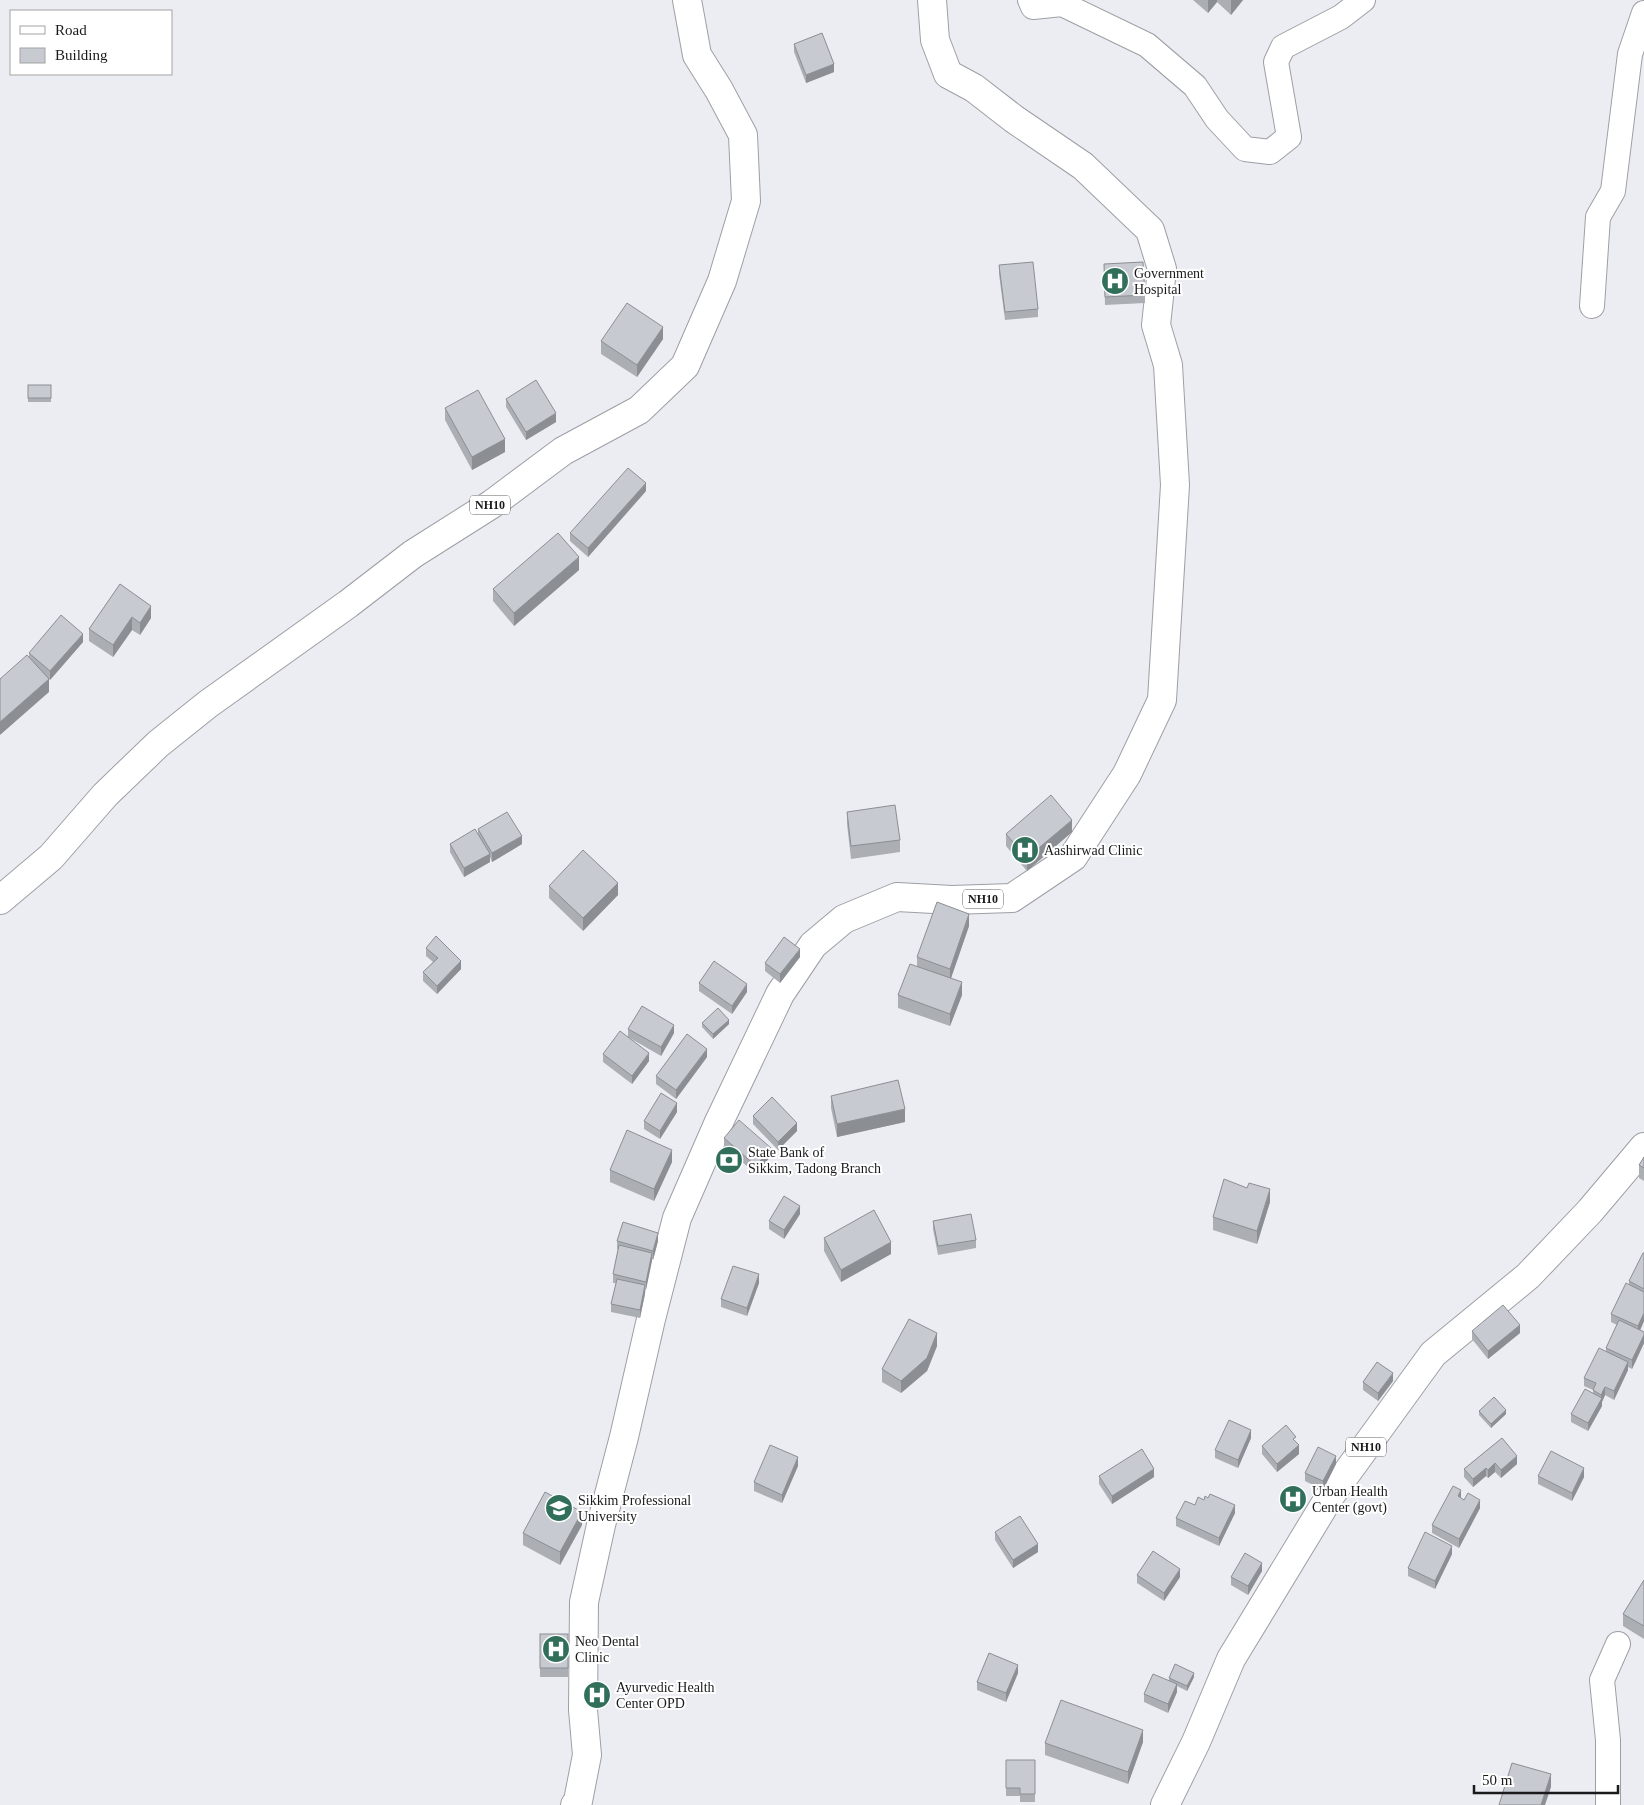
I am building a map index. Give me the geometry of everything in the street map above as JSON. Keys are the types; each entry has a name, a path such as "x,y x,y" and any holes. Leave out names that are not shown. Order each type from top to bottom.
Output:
{"highway":[{"name":"NH10","path":"0,900 51,858 105,795 158,744 208,704 348,604 413,554 492,504 563,451 639,410 685,366 722,280 746,201 743,135 719,90 697,55 687,0"},
{"name":"NH10","path":"575,1805 578,1801 587,1755 583,1710 584,1602 600,1524 624,1437 651,1319 677,1218 718,1124 780,994 813,945 844,919 897,897 952,900 1012,898 1073,856 1127,774 1162,700 1175,485 1168,366 1156,325 1162,269 1150,230 1083,166 1014,119 974,88 948,74 934,40 932,0"},
{"name":"NH10","path":"1165,1805 1196,1742 1231,1659 1330,1496 1432,1354 1528,1276 1590,1211 1644,1147"}],"street":[{"path":"1030,0 1033,6 1062,4 1147,45 1195,86 1217,119 1245,149 1270,152 1289,137 1276,62 1282,47 1341,17 1363,0"},
{"path":"1592,306 1598,217 1613,191 1630,54 1644,13"},
{"path":"1608,1805 1608,1740 1602,1680 1618,1644"}],"building":[{"path":"822,33 834,64 806,75 794,44"},
{"path":"1033,262 1038,309 1005,312 999,265"},
{"path":"1143,262 1145,295 1105,297 1104,264"},
{"path":"627,303 663,327 637,365 601,341"},
{"path":"536,380 556,413 526,432 506,399"},
{"path":"28,385 51,385 51,398 28,398"},
{"path":"478,390 505,439 472,457 445,408"},
{"path":"628,468 646,483 588,548 570,533"},
{"path":"558,533 579,557 514,613 493,589"},
{"path":"120,584 151,606 140,623 132,617 113,645 89,629"},
{"path":"61,615 83,634 50,671 29,653"},
{"path":"27,655 49,679 0,722 0,679"},
{"path":"1051,795 1072,820 1027,858 1006,834"},
{"path":"895,805 900,840 851,846 847,812"},
{"path":"507,812 522,836 492,853 478,829"},
{"path":"475,829 490,854 464,868 450,844"},
{"path":"583,850 618,883 583,918 549,886"},
{"path":"937,902 969,914 950,969 917,957"},
{"path":"436,936 461,961 437,986 423,972 438,958 426,948"},
{"path":"784,937 800,949 780,974 765,963"},
{"path":"714,961 747,984 732,1006 699,983"},
{"path":"910,964 962,982 950,1014 898,995"},
{"path":"642,1006 674,1025 661,1047 628,1029"},
{"path":"718,1008 729,1020 713,1034 702,1023"},
{"path":"620,1031 649,1053 632,1076 603,1054"},
{"path":"687,1034 707,1049 676,1090 656,1076"},
{"path":"898,1080 905,1109 837,1124 831,1096"},
{"path":"661,1093 677,1103 660,1131 644,1121"},
{"path":"772,1097 797,1123 778,1142 753,1116"},
{"path":"739,1120 771,1148 756,1166 724,1138"},
{"path":"627,1130 672,1150 654,1189 610,1170"},
{"path":"1644,1157 1644,1168 1639,1165"},
{"path":"1224,1179 1247,1188 1249,1183 1270,1189 1257,1231 1213,1217"},
{"path":"784,1196 800,1206 784,1230 769,1221"},
{"path":"874,1210 891,1242 841,1270 824,1238"},
{"path":"971,1214 976,1240 938,1246 933,1221"},
{"path":"623,1222 658,1233 653,1251 617,1241"},
{"path":"619,1245 652,1253 646,1282 613,1274"},
{"path":"1644,1253 1644,1289 1629,1281"},
{"path":"733,1266 759,1274 747,1308 721,1299"},
{"path":"617,1279 645,1285 640,1310 611,1304"},
{"path":"1626,1283 1644,1292 1644,1313 1638,1326 1611,1314"},
{"path":"1503,1305 1520,1325 1488,1351 1472,1331"},
{"path":"909,1319 937,1333 927,1358 901,1381 882,1369"},
{"path":"1619,1320 1644,1332 1632,1360 1606,1348"},
{"path":"1599,1348 1628,1362 1614,1391 1605,1387 1601,1395 1593,1390 1596,1383 1584,1378"},
{"path":"1377,1362 1393,1373 1378,1393 1363,1382"},
{"path":"1585,1389 1602,1398 1588,1423 1571,1414"},
{"path":"1494,1397 1506,1410 1491,1424 1479,1411"},
{"path":"1229,1420 1251,1430 1238,1460 1215,1450"},
{"path":"1286,1425 1296,1437 1293,1439 1299,1445 1277,1464 1262,1446"},
{"path":"1502,1438 1517,1456 1501,1470 1495,1463 1488,1470 1486,1468 1473,1479 1464,1469"},
{"path":"770,1445 798,1457 782,1495 754,1482"},
{"path":"1318,1447 1336,1456 1323,1481 1305,1473"},
{"path":"1142,1449 1154,1469 1112,1496 1099,1476"},
{"path":"1551,1451 1584,1468 1572,1493 1538,1476"},
{"path":"1453,1486 1461,1490 1458,1496 1464,1500 1468,1493 1480,1500 1459,1539 1432,1525"},
{"path":"545,1492 582,1512 560,1552 523,1533"},
{"path":"1210,1494 1235,1505 1219,1538 1176,1518 1185,1501 1195,1505 1198,1497 1204,1500 1205,1496 1208,1498"},
{"path":"1020,1516 1038,1544 1013,1560 995,1532"},
{"path":"1425,1532 1452,1546 1435,1581 1408,1568"},
{"path":"1153,1551 1180,1569 1164,1593 1137,1575"},
{"path":"1245,1553 1262,1563 1248,1586 1231,1577"},
{"path":"1644,1580 1644,1626 1623,1614"},
{"path":"540,1634 568,1634 568,1668 540,1668"},
{"path":"989,1653 1018,1665 1006,1693 977,1682"},
{"path":"1175,1664 1194,1673 1187,1686 1169,1678"},
{"path":"1153,1674 1177,1684 1168,1704 1144,1694"},
{"path":"1061,1700 1143,1730 1128,1772 1045,1743"},
{"path":"1006,1760 1035,1760 1035,1794 1020,1794 1020,1788 1006,1788"},
{"path":"1512,1763 1551,1774 1541,1805 1499,1805"}],"place":[{"name":"Government Hospital","path":"1115,281"},
{"name":"Aashirwad Clinic","path":"1025,850"},
{"name":"State Bank of Sikkim, Tadong Branch","path":"729,1160"},
{"name":"Urban Health Center (govt)","path":"1293,1499"},
{"name":"Sikkim Professional University","path":"559,1508"},
{"name":"Neo Dental Clinic","path":"556,1649"},
{"name":"Ayurvedic Health Center OPD","path":"597,1695"}]}
